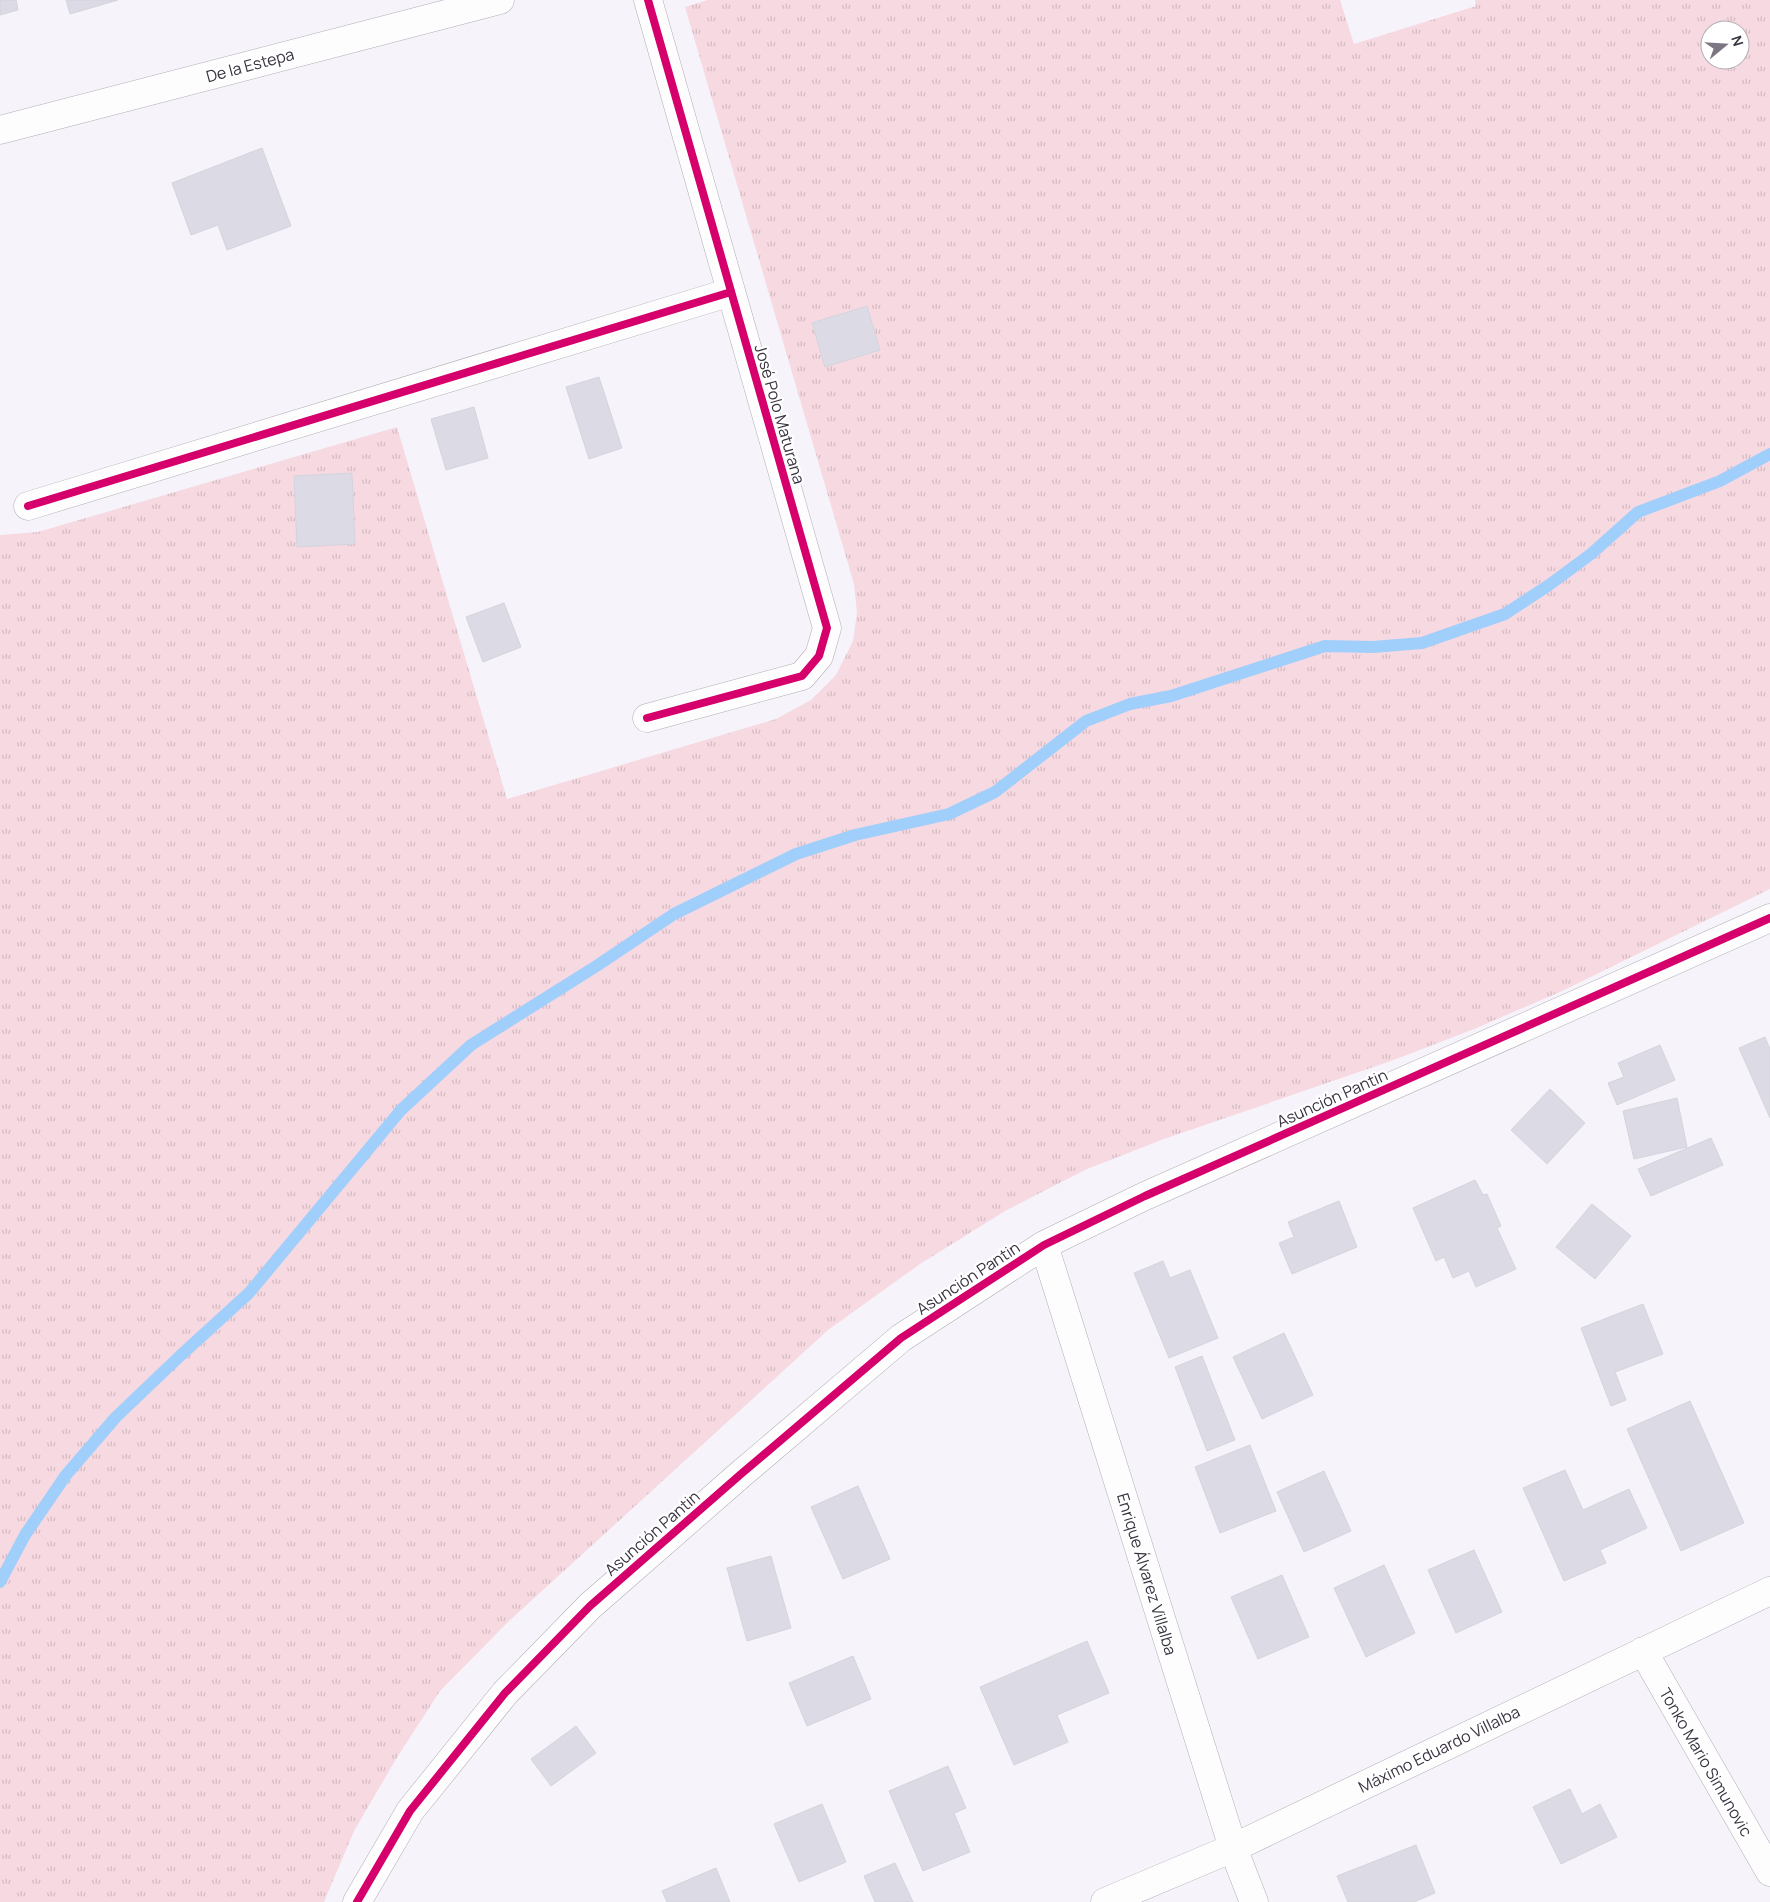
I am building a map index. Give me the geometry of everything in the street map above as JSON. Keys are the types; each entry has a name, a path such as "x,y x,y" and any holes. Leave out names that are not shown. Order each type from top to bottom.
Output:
{"street":[{"name":"De la Estepa","path":"0,130 500,0"},
{"name":"José Polo Maturana","path":"647,718 802,676 819,656 827,628 648,0"},
{"path":"28,506 731,292"},
{"name":"Asunción Pantin","path":"357,1902 410,1811 506,1693 590,1606 741,1474 902,1338 1044,1245 1145,1196 1770,918"},
{"name":"Enrique Álvarez Villalba","path":"1044,1245 1233,1848 1254,1902"},
{"name":"Máximo Eduardo Villalba","path":"1105,1902 1233,1848 1770,1591"},
{"name":"Tonko Mario Simunovic","path":"1642,1651 1770,1872"}],"green space":[{"path":"708,0 1340,0 1354,44 1476,6 1475,0 1770,0 1770,889 1562,991 1474,1029 1391,1061 1164,1139 1087,1169 1005,1211 920,1264 828,1330 508,1622 440,1691 396,1759 354,1831 324,1902 0,1902 0,535 38,532 397,427 507,799 776,719 811,700 836,675 853,641 857,613 854,584 685,7"}],"building":[{"path":"0,0 16,0 18,10 0,15"},
{"path":"66,0 118,0 70,14"},
{"path":"262,148 291,226 227,250 218,225 191,235 172,183"},
{"path":"867,306 880,350 825,367 812,323"},
{"path":"599,377 622,448 589,459 566,387"},
{"path":"474,407 488,458 446,470 431,419"},
{"path":"352,473 355,544 297,547 294,476"},
{"path":"504,603 521,647 483,662 466,617"},
{"path":"1765,1037 1770,1049 1770,1118 1739,1048"},
{"path":"1660,1045 1675,1080 1617,1105 1608,1083 1624,1077 1618,1063"},
{"path":"1550,1089 1585,1123 1547,1164 1511,1130"},
{"path":"1677,1098 1687,1147 1634,1159 1623,1111"},
{"path":"1711,1138 1723,1165 1651,1196 1638,1169"},
{"path":"1475,1180 1483,1195 1487,1194 1501,1226 1497,1228 1516,1269 1476,1287 1469,1271 1453,1278 1444,1257 1436,1261 1413,1208"},
{"path":"1339,1201 1357,1247 1292,1274 1279,1243 1294,1237 1288,1222"},
{"path":"1592,1204 1631,1236 1595,1279 1556,1247"},
{"path":"1163,1261 1170,1278 1190,1270 1218,1338 1169,1358 1134,1273"},
{"path":"1643,1304 1663,1354 1615,1372 1626,1400 1611,1406 1581,1328"},
{"path":"1284,1333 1313,1395 1262,1419 1233,1357"},
{"path":"1202,1356 1235,1440 1207,1451 1175,1367"},
{"path":"1690,1401 1744,1523 1681,1551 1627,1429"},
{"path":"1250,1445 1276,1511 1220,1533 1195,1467"},
{"path":"1565,1470 1583,1510 1629,1489 1647,1528 1600,1550 1606,1563 1564,1581 1523,1488"},
{"path":"1324,1471 1351,1531 1304,1552 1277,1492"},
{"path":"858,1486 890,1559 843,1579 811,1507"},
{"path":"1474,1550 1502,1612 1456,1633 1428,1570"},
{"path":"771,1556 791,1628 747,1641 727,1568"},
{"path":"1384,1565 1415,1633 1366,1657 1334,1588"},
{"path":"1282,1575 1309,1637 1258,1659 1231,1597"},
{"path":"1087,1641 1109,1693 1057,1715 1068,1742 1014,1765 980,1687"},
{"path":"853,1656 871,1699 807,1726 789,1683"},
{"path":"576,1726 596,1753 551,1786 531,1759"},
{"path":"948,1766 966,1808 954,1813 970,1852 923,1871 889,1791"},
{"path":"1570,1789 1582,1814 1600,1804 1617,1837 1561,1864 1533,1807"},
{"path":"822,1804 846,1862 799,1882 774,1824"},
{"path":"1416,1845 1435,1893 1414,1902 1348,1902 1337,1876"},
{"path":"895,1863 913,1902 875,1902 864,1876"},
{"path":"716,1868 730,1902 667,1902 662,1891"}],"waterway":[{"path":"0,1582 25,1535 66,1475 116,1417 249,1293 401,1110 471,1045 598,965 674,914 796,854 855,835 949,814 995,792 1086,721 1130,704 1171,696 1325,646 1373,647 1422,643 1505,614 1591,554 1638,512 1720,481 1770,454"}],"cycle path":[{"path":"647,718 802,676 819,656 827,628 648,0"},
{"path":"28,506 731,292"},
{"path":"357,1902 410,1811 505,1693 590,1606 901,1338 1044,1245 1145,1196 1770,918"}]}
